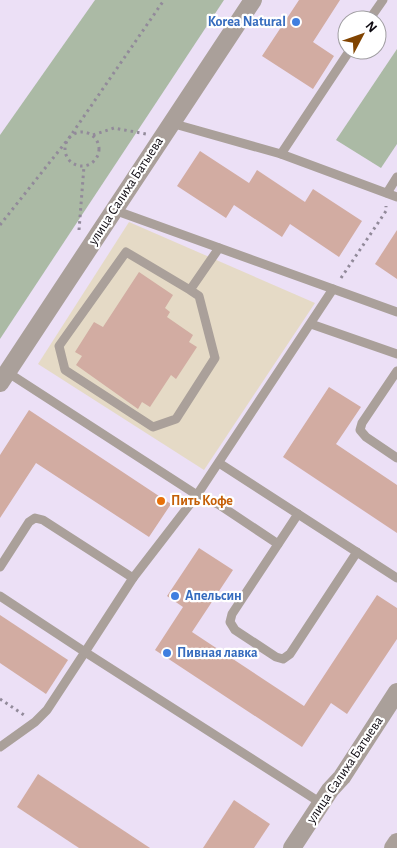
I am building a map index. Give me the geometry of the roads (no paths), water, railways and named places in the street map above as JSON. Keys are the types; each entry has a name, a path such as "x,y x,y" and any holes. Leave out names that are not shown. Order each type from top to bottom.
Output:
{"street":[{"name":"улица Салиха Батыева","path":"4,377 253,0"},
{"name":"улица Салиха Батыева","path":"292,848 330,790 342,777 397,692"},
{"path":"393,848 397,842"}],"lane":[{"path":"281,154 343,60"},
{"path":"172,123 281,154 397,197"},
{"path":"387,193 397,177"},
{"path":"114,210 397,312"},
{"path":"190,290 219,248"},
{"path":"126,252 190,290 199,296 215,358 176,419 153,427 66,370 59,346 126,252"},
{"path":"0,746 35,722 46,710 133,578 197,495 333,289"},
{"path":"311,324 397,354"},
{"path":"397,371 362,423 360,430 366,437 397,458"},
{"path":"4,377 197,495 218,504 278,544"},
{"path":"218,463 397,578"},
{"path":"298,514 232,614 230,622 235,630 276,657 283,659 290,654 357,552"},
{"path":"0,567 29,522 35,518 43,520 133,578"},
{"path":"0,596 321,803"}],"place":[{"name":"Korea Natural","path":"296,22"},
{"name":"Пить Кофе","path":"161,501"},
{"name":"Апельсин","path":"175,596"},
{"name":"Пивная лавка","path":"167,653"}]}
